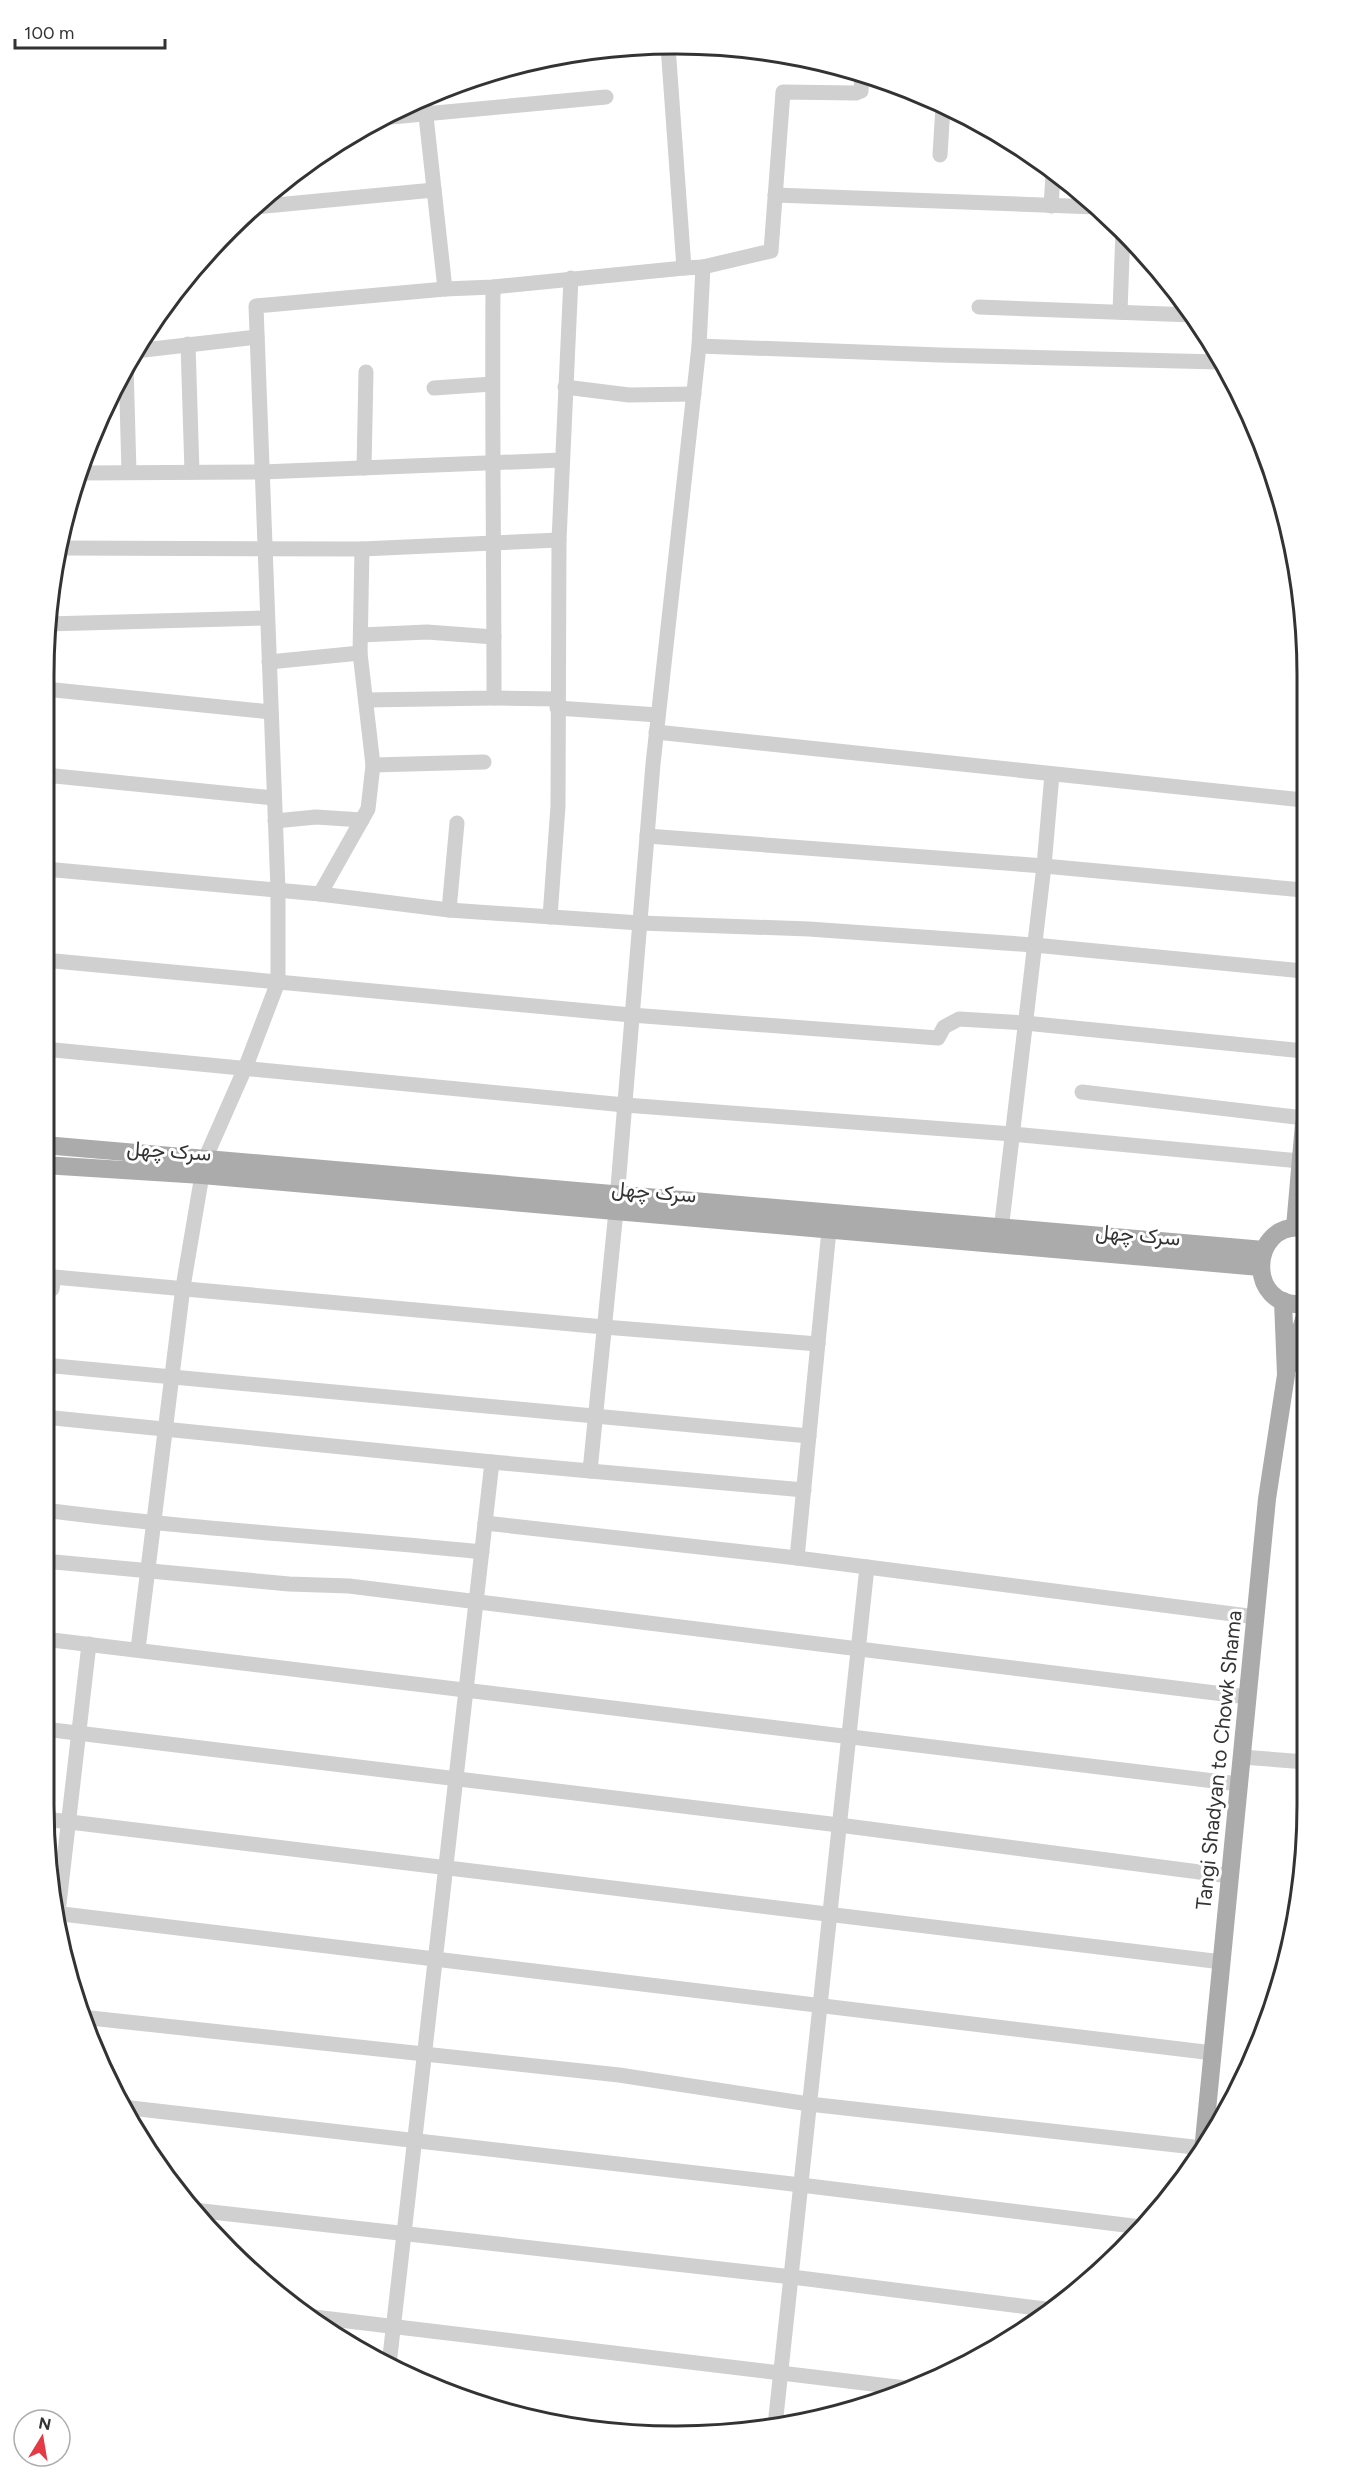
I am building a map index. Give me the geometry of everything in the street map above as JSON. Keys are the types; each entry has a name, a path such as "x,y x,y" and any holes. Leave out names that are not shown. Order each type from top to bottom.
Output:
{"main road":[{"path":"54,1146 203,1167"},
{"name":"سرک چهل","path":"54,1165 203,1167 617,1203 829,1230 1000,1237"},
{"path":"617,1203 1262,1259"},
{"path":"1297,1228 1281,1231 1269,1240 1262,1259 1266,1287 1283,1301 1297,1305"},
{"path":"1283,1301 1286,1375"},
{"path":"1286,1375 1297,1341"},
{"name":"Tangi Shadyan to Chowk Shama","path":"1205,2129 1268,1498 1286,1375"}],"street":[{"path":"669,54 684,268"},
{"path":"138,1649 183,1287 203,1167 246,1066 278,982 278,890 255,310 258,305 493,287 704,267 771,251 783,92 856,93 861,91 861,83"},
{"path":"427,106 606,97"},
{"path":"425,107 445,289"},
{"path":"940,155 942,115"},
{"path":"1051,206 1053,181"},
{"path":"269,206 434,190"},
{"path":"775,195 1083,207"},
{"path":"1120,312 1122,244"},
{"path":"590,1471 617,1203 656,732 699,346 704,267"},
{"path":"550,917 558,806 559,540 571,278"},
{"path":"493,287 491,462 494,543 494,698"},
{"path":"979,307 1181,315"},
{"path":"147,349 257,337"},
{"path":"188,344 192,472"},
{"path":"699,346 1212,362"},
{"path":"364,468 366,372"},
{"path":"434,388 492,384"},
{"path":"127,385 129,472"},
{"path":"565,387 629,394 694,394"},
{"path":"88,473 262,472 562,460"},
{"path":"67,548 362,549 559,540"},
{"path":"320,894 368,809 374,765 360,653 362,549"},
{"path":"56,623 267,618"},
{"path":"361,635 427,632 494,637"},
{"path":"269,662 360,653"},
{"path":"54,690 271,712"},
{"path":"366,700 494,698 658,715"},
{"path":"656,732 1297,799"},
{"path":"374,765 484,762"},
{"path":"1000,1237 1053,774"},
{"path":"54,776 274,798"},
{"path":"275,821 316,817 362,820"},
{"path":"449,910 457,823"},
{"path":"647,836 1044,866 1297,889"},
{"path":"54,869 320,894 449,910 640,923 809,929 1034,945 1297,970"},
{"path":"54,961 631,1015 938,1038 944,1027 958,1019 1025,1023 1297,1050"},
{"path":"54,1049 625,1105 1012,1134 1297,1161"},
{"path":"1082,1092 1297,1117"},
{"path":"797,1558 829,1230"},
{"path":"54,1277 818,1344"},
{"path":"54,1366 809,1436"},
{"path":"54,1418 492,1462 804,1490"},
{"path":"390,2356 492,1462"},
{"path":"54,1511 482,1552"},
{"path":"485,1523 797,1558 1256,1617"},
{"path":"54,1562 289,1584 349,1586 1248,1697"},
{"path":"776,2418 867,1567"},
{"path":"54,1640 1239,1785"},
{"path":"59,1889 89,1644"},
{"path":"54,1730 838,1825 1230,1876"},
{"path":"1242,1757 1297,1761"},
{"path":"54,1820 1222,1962"},
{"path":"64,1914 1213,2053"},
{"path":"92,2018 619,2075 809,2104 1193,2149"},
{"path":"134,2108 801,2185 1132,2226"},
{"path":"206,2211 792,2277 1039,2308"},
{"path":"327,2319 893,2386"}]}
